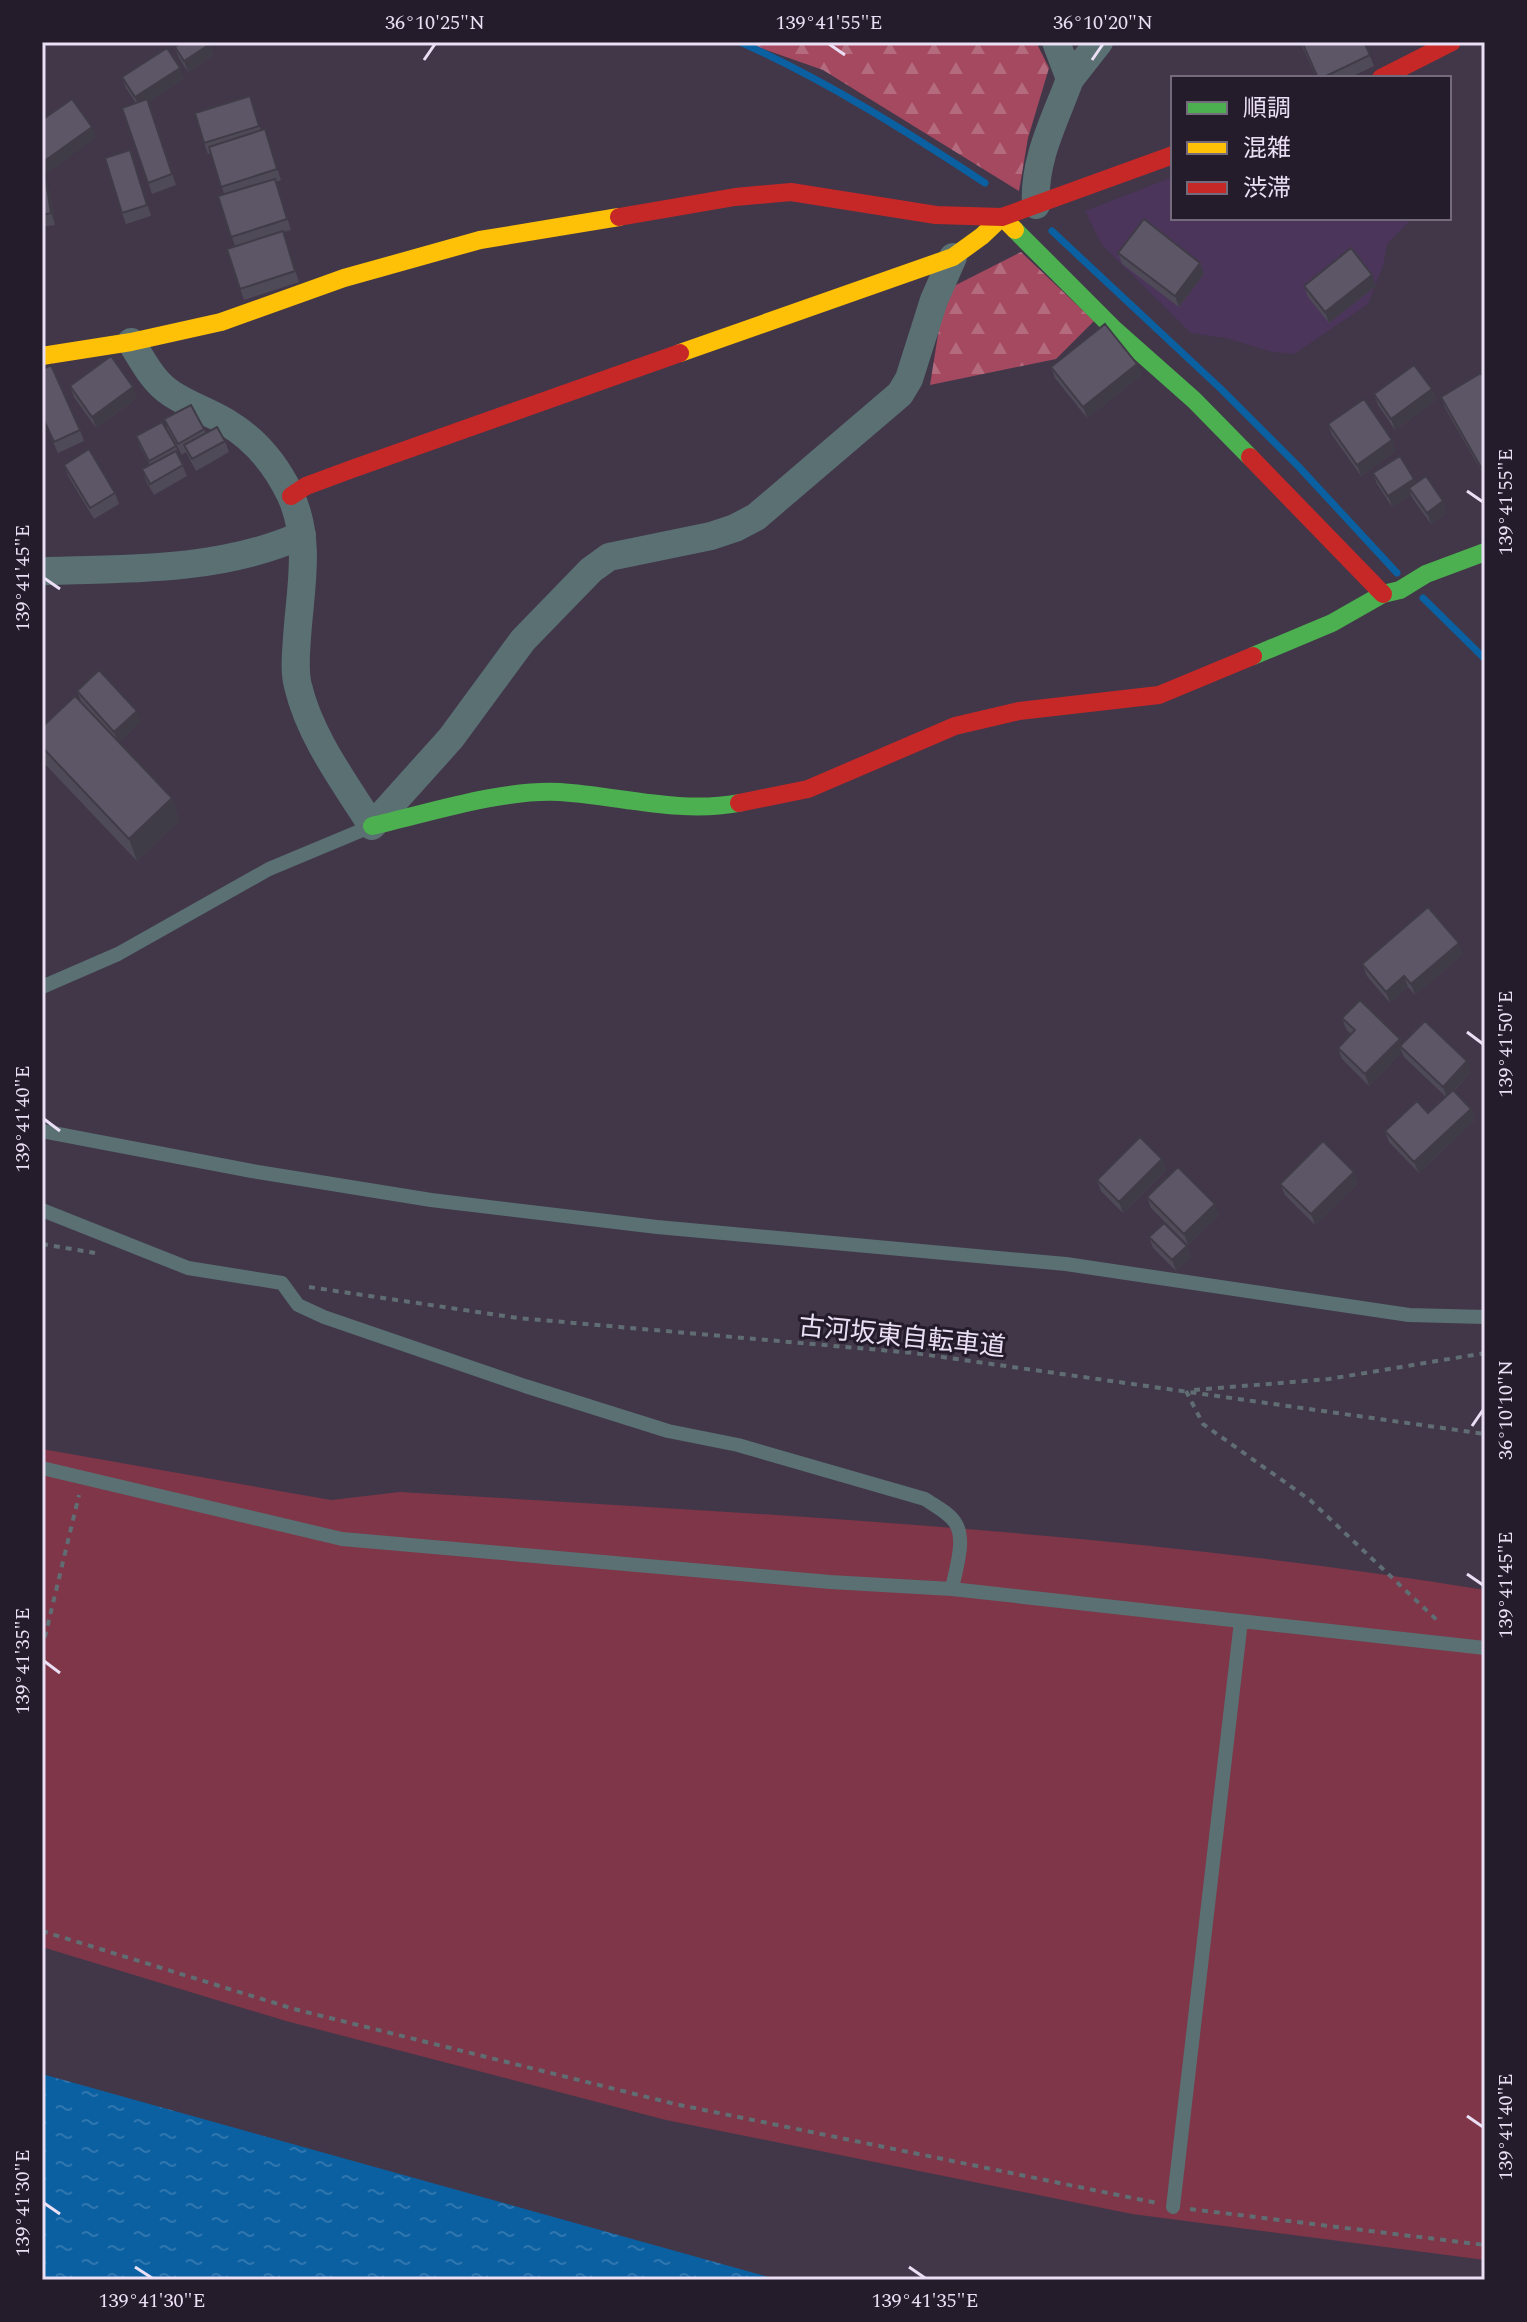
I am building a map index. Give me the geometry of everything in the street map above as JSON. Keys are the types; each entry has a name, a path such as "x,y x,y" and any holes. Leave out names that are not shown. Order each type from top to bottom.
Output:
{"street":[{"path":"1056,42 1070,79"},
{"path":"1036,205 1034,183 1039,161 1070,79 1099,42"},
{"path":"1385,76 1452,42"},
{"path":"42,356 131,342 221,322 344,278 480,240 735,197 791,192 936,215 1002,217 1171,156"},
{"path":"291,496 306,486 352,469 953,257 1002,217"},
{"path":"1002,217 1115,330 1194,400 1383,594"},
{"path":"372,826 451,738 523,640 591,570 609,557 711,536 756,517 900,394 909,379 934,300 953,257"},
{"path":"131,342 152,376 171,394 251,439 271,461 291,496 302,535 305,560 296,653 297,685 328,755 372,826"},
{"path":"42,571 129,569 239,557 273,548 302,535"},
{"path":"372,826 519,793 560,792 665,806 727,805 808,789 955,726 1019,711 1159,695 1332,623 1426,574 1485,552"}],"lane":[{"path":"42,987 118,954 269,869 372,826"},
{"path":"42,1131 252,1171 431,1200 672,1228 1066,1264 1409,1315 1485,1317"},
{"path":"42,1210 188,1268 282,1283 298,1305 324,1317 525,1386 668,1431 738,1445 925,1499 958,1526 959,1551 952,1589"},
{"path":"42,1468 342,1539 830,1582 952,1589 1485,1648"},
{"path":"1173,2207 1241,1621"}],"path":[{"name":"古河坂東自転車道","path":"313,1287 518,1318 914,1353 1485,1434"},
{"path":"1465,1645 1310,1500 1203,1424 1186,1391 1329,1379 1485,1353"},
{"path":"42,1649 83,1479"},
{"path":"42,1931 294,2009 675,2104 1173,2207 1485,2245"}],"shaded area":[{"path":"1171,178 1171,220 1410,220 1387,244 1383,266 1368,304 1294,354 1191,333 1102,245 1085,211"},
{"path":"42,1449 331,1500 400,1492 944,1527 1215,1553 1485,1590 1485,2260 1132,2214 666,2120 286,2021 42,1947"}],"green space":[{"path":"744,42 1036,42 1049,68 1028,138 1019,191 823,70"},
{"path":"1021,252 1094,321 1056,359 930,385 940,322 952,287"}],"water":[{"path":"42,2074 779,2280 42,2280"}],"building":[{"path":"182,42 210,44 184,61 175,47"},
{"path":"1302,42 1364,42 1370,55 1326,76 1317,76"},
{"path":"167,48 180,68 135,97 122,77"},
{"path":"250,96 259,126 204,143 195,113"},
{"path":"72,99 92,127 43,162 42,120"},
{"path":"147,99 172,174 148,183 122,108"},
{"path":"265,129 277,169 221,187 209,147"},
{"path":"130,150 147,205 122,213 105,158"},
{"path":"275,179 287,219 231,237 218,196"},
{"path":"42,181 46,181 51,213 42,215"},
{"path":"1144,219 1200,263 1175,296 1118,253"},
{"path":"283,231 295,271 240,289 227,249"},
{"path":"1351,248 1372,275 1325,312 1304,286"},
{"path":"1105,324 1137,364 1083,407 1051,367"},
{"path":"111,356 133,387 92,417 70,386"},
{"path":"51,365 80,430 54,442 42,416 42,370"},
{"path":"1414,365 1432,389 1391,419 1374,394"},
{"path":"1481,373 1485,381 1485,467 1482,469 1441,397"},
{"path":"1364,399 1392,440 1357,465 1328,424"},
{"path":"191,405 204,429 178,444 164,419"},
{"path":"162,422 176,446 149,461 136,436"},
{"path":"217,427 225,441 192,459 184,445"},
{"path":"89,449 115,493 90,508 64,465"},
{"path":"176,451 183,465 150,484 142,469"},
{"path":"1400,456 1414,479 1388,496 1373,473"},
{"path":"1426,476 1443,501 1427,513 1409,488"},
{"path":"99,670 137,711 114,732 77,691"},
{"path":"75,696 172,798 129,839 42,747 42,727"},
{"path":"1428,907 1459,943 1411,984 1404,976 1386,992 1362,964"},
{"path":"1360,1000 1400,1039 1365,1074 1338,1048 1355,1030 1342,1018"},
{"path":"1425,1021 1467,1061 1443,1087 1400,1046"},
{"path":"1453,1090 1471,1109 1414,1162 1385,1131 1417,1101 1428,1113"},
{"path":"1140,1137 1162,1159 1119,1202 1097,1180"},
{"path":"1323,1141 1354,1172 1311,1214 1280,1184"},
{"path":"1178,1167 1215,1204 1184,1234 1147,1197"},
{"path":"1164,1223 1187,1246 1172,1260 1149,1237"}],"waterway":[{"path":"740,42 866,108 985,183"},
{"path":"1052,231 1221,389 1299,467 1397,573"},
{"path":"1423,598 1485,659"}],"traffic: fast":[{"path":"1015,230 1115,330 1194,400 1250,457"},
{"path":"1253,656 1332,623 1426,574 1485,552"},
{"path":"372,826 466,803 538,792 672,805 739,803"}],"traffic: slow":[{"path":"42,356 131,342 221,322 344,278 480,240 619,217"},
{"path":"680,353 953,257 1002,217 1015,230"}],"traffic: jam":[{"path":"1385,76 1452,42"},
{"path":"619,217 735,197 791,192 936,215 1002,217 1171,156"},
{"path":"291,496 306,486 352,469 680,353"},
{"path":"1250,457 1383,594"},
{"path":"739,803 808,789 955,726 1019,711 1159,695 1253,656"}]}
